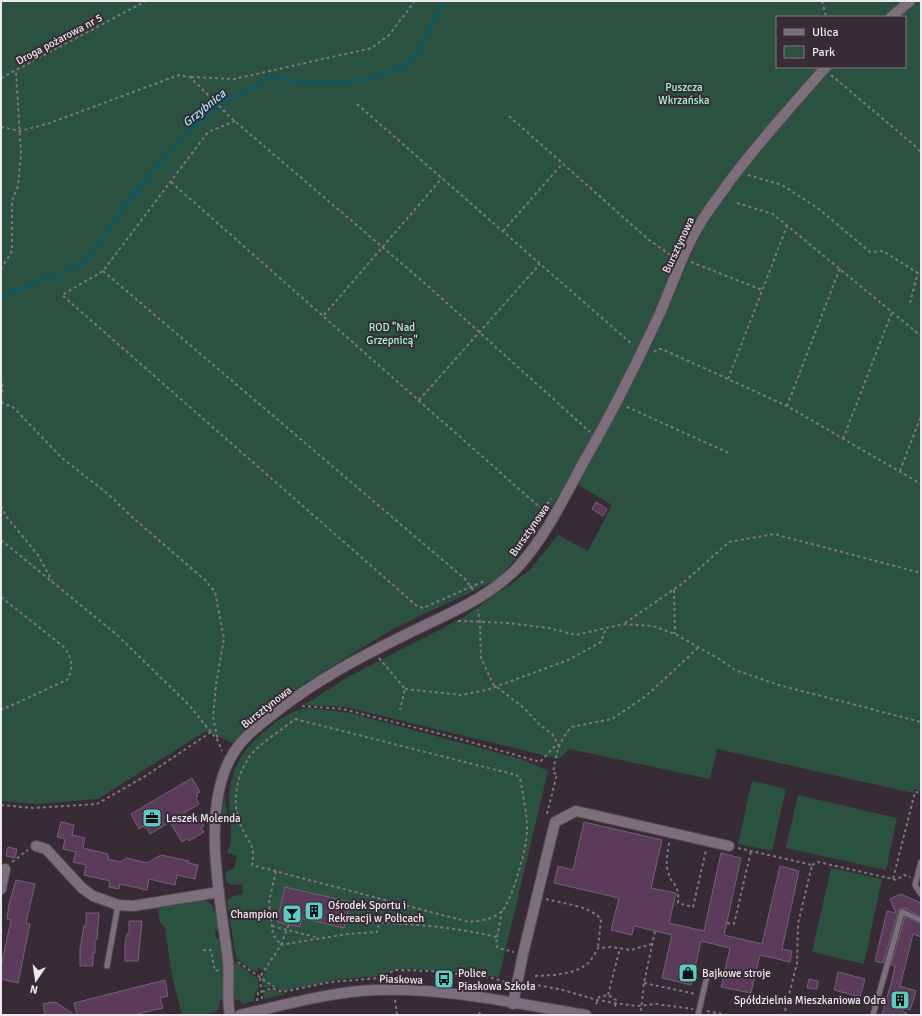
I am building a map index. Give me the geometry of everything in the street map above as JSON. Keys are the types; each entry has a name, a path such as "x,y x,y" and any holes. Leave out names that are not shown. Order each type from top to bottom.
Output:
{"street":[{"path":"892,16 910,1"},
{"name":"Bursztynowa","path":"230,1015 228,1004 229,965 222,933 215,850 216,811 224,772 229,759 237,747 255,728 322,680 474,595 516,569 545,530 598,436 643,349 698,227 761,139 825,68"},
{"path":"513,1004 517,979 555,822 576,811 729,846"},
{"path":"36,846 46,849 82,888 93,896 118,905 133,906 218,892"},
{"path":"1,889 5,869"},
{"name":"Piaskowa","path":"243,1015 332,994 374,990 425,991 513,1004 542,1012 586,1015"}],"lane":[{"path":"921,862 916,886 921,894"},
{"path":"107,966 118,905"},
{"path":"874,1015 902,912 921,920"},
{"path":"698,1015 708,972"}],"path":[{"name":"Droga pożarowa nr 5","path":"1,78 146,1"},
{"path":"1,127 20,131 47,124 179,75 234,79 372,48 389,35 415,1"},
{"path":"822,1 826,16"},
{"path":"825,68 914,145 921,153"},
{"path":"1,269 12,251 12,201 18,186 21,154 16,71"},
{"path":"190,77 230,117 383,246 578,420 591,432 589,435"},
{"path":"357,104 635,347 638,341"},
{"path":"509,116 649,240 675,257"},
{"path":"235,121 208,132 103,271 62,295 417,606 423,608 470,586 488,580"},
{"path":"503,231 562,164"},
{"path":"737,172 782,185 818,209 870,252 883,251 921,274"},
{"path":"324,316 442,178"},
{"path":"170,182 548,514"},
{"path":"737,203 773,214 921,336"},
{"path":"728,379 787,226"},
{"path":"689,261 762,290"},
{"path":"419,400 540,264"},
{"path":"786,406 840,268"},
{"path":"103,271 465,579 474,595 480,622 481,658 493,684 524,708 539,724 552,734 558,746"},
{"path":"910,303 918,272"},
{"path":"843,439 892,312"},
{"path":"658,348 786,406 921,484"},
{"path":"1,378 1,395"},
{"path":"1,402 14,408 62,458 108,494 132,517 205,580 215,592 224,638 216,685 213,717 218,741 223,753"},
{"path":"626,407 731,454"},
{"path":"900,471 921,416"},
{"path":"524,542 554,493"},
{"path":"1,506 6,516 38,555 53,583"},
{"path":"624,624 674,590 729,542 774,534 921,572"},
{"path":"1,540 116,634 189,705 218,741"},
{"path":"674,590 675,634"},
{"path":"1,597 64,648 70,657 72,667 67,680 1,710"},
{"path":"456,621 508,622 549,628 576,636 624,624 653,626 675,634 699,647 735,670 779,686 921,722"},
{"path":"373,651 405,690 461,695 496,687 568,660 601,642 606,628"},
{"path":"547,814 557,774 553,773 558,746 560,741 571,728 612,719 646,696 699,647"},
{"path":"400,710 405,690"},
{"path":"283,707 309,706 343,709 496,748 540,762 554,747 558,746"},
{"path":"502,910 482,921 469,922 252,865 254,852 240,825 235,800 240,774 251,755 295,719 298,719 516,775 520,778 527,831 517,876 502,910 496,945 498,948 523,954"},
{"path":"1,805 33,808 97,804 144,777 211,732"},
{"path":"893,879 914,792 921,793"},
{"path":"671,833 667,858 668,872 679,892 678,903 693,907 708,841"},
{"path":"5,869 11,863 36,846"},
{"path":"729,846 812,865 818,862 896,880 904,875"},
{"path":"726,923 734,924 751,851"},
{"path":"784,1015 797,963 798,924 812,865"},
{"path":"276,871 268,902 273,935 281,945"},
{"path":"535,976 554,975 575,971 589,963 598,948 602,927 601,919 597,915 582,908 536,897"},
{"path":"360,920 380,923 453,928 498,937"},
{"path":"281,945 320,938 377,932 380,923"},
{"path":"263,1002 260,977 281,945 289,924"},
{"path":"272,926 320,938"},
{"path":"641,1011 644,983 655,931"},
{"path":"598,948 620,948 631,950 652,944"},
{"path":"608,995 620,948"},
{"path":"203,950 209,949 212,951 215,969"},
{"path":"234,959 287,996"},
{"path":"492,988 517,979"},
{"path":"644,983 703,996"},
{"path":"596,1004 599,997 608,995 616,1000 615,1007"},
{"path":"395,998 397,1015"},
{"path":"905,1015 907,1009"}],"green space":[{"path":"1,1 921,1 921,791 914,789 913,793 717,749 710,779 569,749 559,759 345,707 304,705 350,676 464,617 529,571 558,535 588,551 612,505 578,485 653,343 695,246 708,220 739,178 732,172 693,224 638,350 565,485 534,535 515,560 496,580 393,629 305,683 256,717 233,743 206,731 98,799 38,804 1,801"},
{"path":"307,708 351,713 521,759 548,771 499,977 441,970 396,969 379,976 334,980 283,991 273,986 263,988 262,978 266,972 259,968 255,972 236,958 227,901 233,896 243,894 242,884 232,885 226,882 226,872 234,868 237,856 227,853 231,840 229,799 233,776 240,758 260,735 287,715"},
{"path":"752,781 786,789 772,851 738,844"},
{"path":"224,794 229,823 221,822"},
{"path":"798,795 897,818 886,870 786,848"},
{"path":"831,868 882,879 864,964 812,952"},
{"path":"202,899 207,901 213,907 216,915 218,929 215,931 216,938 220,939 224,967 223,1000 220,1000 218,1010 214,1012 201,1015 182,1015 172,976 165,928 160,922 158,906"},
{"path":"233,960 258,979 259,989 255,993 254,1001 243,1004 239,1000 234,1000"},
{"path":"273,989 285,994 264,999 263,991"}],"building":[{"path":"596,502 607,509 603,516 592,509"},
{"path":"192,778 200,792 196,794 198,796 196,798 199,804 176,818 199,818 204,826 201,828 204,832 189,841 188,838 182,842 170,822 150,834 146,827 144,828 143,826 139,829 131,814"},
{"path":"61,822 74,825 72,835 85,838 83,848 108,854 108,859 120,862 127,858 147,863 161,855 189,861 188,863 198,865 195,879 177,875 175,885 149,879 147,890 120,884 119,889 109,887 110,881 84,875 86,865 73,862 76,852 63,849 65,839 57,837"},
{"path":"584,822 662,840 651,888 676,893 669,923 704,931 721,853 741,858 724,935 762,944 780,866 799,871 782,949 792,951 790,962 760,955 751,993 721,987 730,948 701,941 691,985 662,978 672,935 634,926 632,935 611,930 619,898 554,883 558,866 573,870"},
{"path":"8,847 17,849 15,858 6,856"},
{"path":"16,880 35,884 26,923 30,924 18,983 1,979 1,967 11,920 7,919 9,904"},
{"name":"Ośrodek Sportu i Rekreacji w Policach","path":"285,887 350,902 344,928 302,918 300,927 277,922"},
{"path":"901,894 921,903 921,916 904,908 899,909 883,963 875,961 887,911 896,913 890,899"},
{"path":"86,913 99,913 97,940 95,940 95,953 93,953 93,966 80,966 80,949 84,926 86,926"},
{"path":"905,917 921,924 921,937 913,934 900,986 916,991 910,1010 904,1008 902,1015 882,1015 895,966 891,965"},
{"path":"129,921 142,921 138,961 125,961 125,943 127,934 129,934"},
{"path":"838,972 865,979 860,997 834,990"},
{"path":"809,979 818,981 817,989 807,988"},
{"path":"165,980 168,996 160,998 163,1008 133,1015 77,1015 74,1003"},
{"path":"53,1002 75,1015 45,1015 43,1004"}],"waterway":[{"name":"Grzybnica","path":"1,296 84,263 146,178 192,128 224,101 248,91 271,77 321,83 356,80 389,72 406,64 416,53 425,40 443,1"}],"place":[{"name":"Leszek Molenda","path":"152,818"},
{"name":"Ośrodek Sportu i Rekreacji w Policach","path":"314,911"},
{"name":"Champion","path":"292,914"},
{"name":"Bajkowe stroje","path":"688,973"},
{"name":"Police Piaskowa Szkoła","path":"444,979"},
{"name":"Spółdzielnia Mieszkaniowa Odra","path":"900,1000"}],"park label":[{"name":"Puszcza Wkrzańska","path":"684,93"},
{"name":"ROD \"Nad Grzepnicą\"","path":"392,333"}]}
